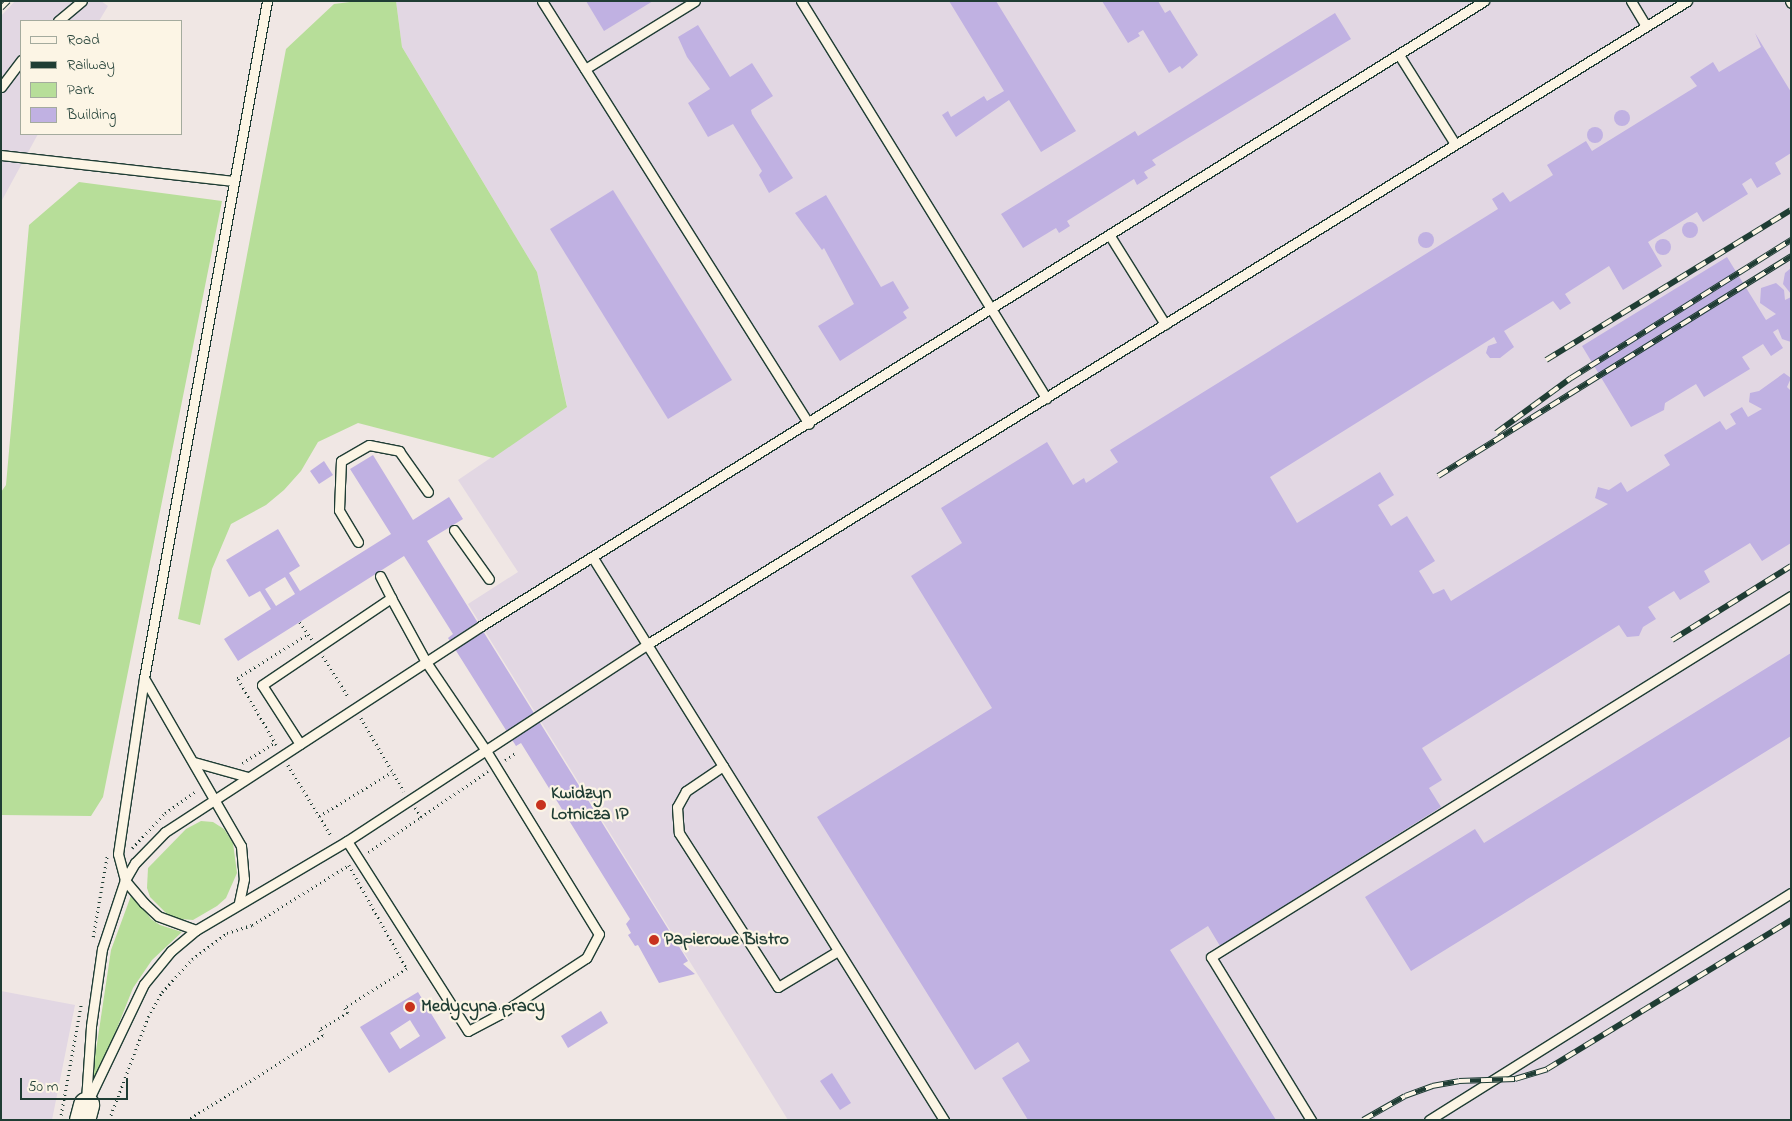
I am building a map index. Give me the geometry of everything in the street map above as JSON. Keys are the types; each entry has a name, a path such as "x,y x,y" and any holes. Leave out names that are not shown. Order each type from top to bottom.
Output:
{"lane":[{"path":"59,20 82,1"},
{"path":"196,930 158,916 125,880 118,854 144,678 267,1"},
{"path":"542,1 808,424"},
{"path":"585,69 695,1"},
{"path":"801,1 1046,398"},
{"path":"84,1112 91,1026 102,949 125,880 135,863 165,832 426,662 1484,1"},
{"path":"1631,1 1646,26"},
{"path":"84,1112 144,984 171,951 196,930 347,841 646,645 1687,1"},
{"path":"1399,55 1455,144"},
{"path":"1,87 20,61"},
{"path":"1,155 234,181"},
{"path":"1110,236 1165,324"},
{"path":"358,542 339,510 341,460 369,445 399,451 428,492"},
{"path":"454,530 489,579"},
{"path":"593,558 944,1120"},
{"path":"347,841 468,1031 500,1014 586,958 599,934 496,766 426,662 380,576"},
{"path":"1310,1120 1211,957 1791,596"},
{"path":"300,744 262,685 391,598"},
{"path":"144,678 241,846 244,879 239,903"},
{"path":"194,762 248,778"},
{"path":"723,766 686,791 677,807 680,833 778,987 838,951"},
{"path":"1429,1120 1791,893"}],"path":[{"path":"300,622 421,817"},
{"path":"188,1120 323,1036 320,1030 348,1013 345,1008 407,969 349,865 237,678 308,634"},
{"path":"109,1120 148,1017 162,992 192,959 227,933 252,925 349,865 516,752"},
{"path":"319,816 393,772"}],"shaded area":[{"path":"15,1 101,1 108,6 100,20 20,20 20,135 37,135 1,202 1,16"},
{"path":"396,1 1791,1 1791,1120 788,1120 468,604 518,572 458,480 567,406 537,272 402,47"},
{"path":"1,991 75,1005 52,1120 1,1120"}],"green space":[{"path":"358,1 396,1 402,47 537,272 567,407 493,458 358,423 318,442 301,471 284,490 266,505 231,524 212,569 200,625 178,619 286,49 334,4"},
{"path":"79,182 222,201 103,797 91,816 1,815 1,492 6,485 29,225"},
{"path":"201,821 213,822 224,829 233,843 237,873 226,898 217,906 193,920 169,916 150,897 147,888 148,868 186,829"},
{"path":"132,893 151,919 160,925 182,932 152,960 133,988 96,1081 92,1077 111,950"}],"building":[{"path":"586,1 653,1 604,31"},
{"path":"949,1 996,1 1076,131 1041,152 1009,100 956,137 942,115 948,111 951,117 984,96 987,101 1004,91"},
{"path":"1102,1 1158,1 1165,13 1170,10 1198,55 1182,69 1180,66 1169,73 1143,30 1138,33 1140,36 1128,43"},
{"path":"1335,13 1351,39 1152,160 1156,165 1144,172 1148,178 1137,185 1134,179 1067,221 1070,226 1059,233 1056,228 1023,248 1001,214 1135,131 1138,136"},
{"path":"698,25 730,77 752,63 773,96 751,110 793,178 769,193 759,175 762,171 733,124 708,137 688,103 710,89 687,57 678,37"},
{"path":"1755,33 1791,92 1791,153 1775,163 1781,174 1757,188 1751,178 1742,184 1748,194 1703,222 1697,212 1648,242 1662,266 1623,290 1609,266 1565,294 1571,303 1560,310 1553,301 1504,331 1514,347 1500,358 1490,358 1486,353 1488,346 1497,343 1494,337 1270,477 1297,523 1380,472 1394,495 1378,505 1391,526 1407,516 1435,561 1419,571 1433,594 1444,589 1451,601 1608,504 1595,498 1598,487 1609,490 1621,482 1627,492 1670,465 1664,455 1720,421 1726,430 1736,424 1730,414 1742,407 1748,417 1762,409 1749,402 1750,393 1759,391 1784,373 1791,378 1787,387 1791,391 1791,543 1762,561 1750,543 1704,571 1710,582 1680,600 1674,591 1648,607 1656,619 1643,627 1639,636 1627,637 1619,625 1422,748 1442,780 1429,788 1441,807 1220,946 1208,926 1170,950 1276,1120 1028,1120 1002,1078 1030,1061 1018,1042 975,1070 817,817 992,708 911,576 962,543 941,508 1047,442 1073,485 1084,478 1086,483 1118,462 1110,450 1498,209 1492,199 1503,192 1510,202 1553,175 1547,165 1586,141 1592,151 1697,86 1690,77 1713,62 1719,72 1761,47"},
{"path":"1619,110 1625,110 1630,115 1628,124 1619,126 1614,121 1614,115"},
{"path":"1595,127 1601,129 1603,135 1601,141 1595,143 1589,141 1587,135 1589,129"},
{"path":"613,190 732,380 668,419 550,229"},
{"path":"826,195 881,287 893,281 909,308 903,312 907,318 840,361 818,326 854,304 824,248 822,250 795,213"},
{"path":"1687,222 1693,222 1698,227 1696,236 1687,238 1682,233 1682,227"},
{"path":"1426,232 1434,240 1426,248 1418,240"},
{"path":"1660,239 1666,239 1671,244 1669,253 1660,255 1655,250 1655,244"},
{"path":"1727,257 1766,320 1776,314 1760,303 1761,288 1776,283 1784,290 1785,300 1791,297 1791,342 1782,339 1778,329 1773,332 1783,348 1771,356 1763,344 1742,357 1750,369 1704,397 1696,384 1665,403 1664,410 1631,427 1582,346"},
{"path":"1791,268 1791,294 1783,284 1785,273"},
{"path":"373,455 413,520 449,497 463,519 427,541 688,961 683,964 695,974 659,983 638,945 635,946 628,935 631,933 626,924 630,919 521,743 516,746 448,638 453,634 404,556 238,661 224,639 271,609 260,591 249,597 226,560 278,529 300,566 289,573 300,591 391,534 350,469","holes":["285,577 295,594 276,606 265,589"]},
{"path":"324,461 333,475 319,484 310,471"},
{"path":"1791,653 1791,736 1411,971 1365,897 1475,829 1484,843"},
{"path":"418,992 446,1038 389,1073 360,1027","holes":["410,1020 420,1036 400,1049 390,1033"]},
{"path":"601,1011 608,1023 568,1048 561,1036"},
{"path":"832,1073 851,1103 840,1110 820,1081"}],"railway":[{"path":"1,8 8,1"},
{"path":"1546,360 1791,210"},
{"path":"1496,433 1571,378 1791,240"},
{"path":"1438,476 1791,256"},
{"path":"1672,640 1791,566"},
{"path":"1363,1120 1405,1096 1432,1086 1459,1081 1515,1079 1547,1069 1791,920"}],"place":[{"name":"Kwidzyn Lotnicza IP","path":"541,805"},
{"name":"Papierowe Bistro","path":"654,940"},
{"name":"Medycyna pracy","path":"410,1007"}]}
